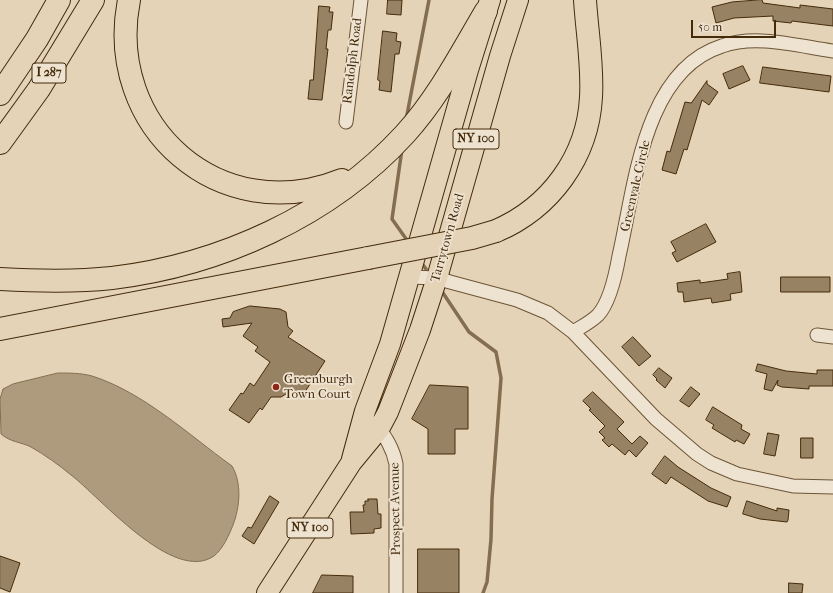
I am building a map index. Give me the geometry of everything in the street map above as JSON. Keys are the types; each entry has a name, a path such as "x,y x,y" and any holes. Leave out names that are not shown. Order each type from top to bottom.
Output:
{"highway":[{"path":"0,72 53,0"},
{"name":"I 287","path":"0,94 37,39 60,0"},
{"name":"I 287","path":"0,143 43,83 93,0"},
{"path":"129,0 125,38 128,65 137,98 156,131 179,154 200,171 235,186 252,190 270,193 306,191 341,181 356,174 394,145"},
{"path":"0,329 467,239 496,231 524,217 546,198 566,174 580,148 588,124 591,98 585,0"},
{"path":"0,278 59,281 111,278 158,270 204,258 257,238 313,208 362,174 394,145 415,122 433,97 488,5"}],"main road":[{"name":"Tarrytown Road","path":"267,593 351,463 379,429 388,412 412,350 437,278 498,62 518,0"},
{"name":"Tarrytown Road","path":"351,463 365,411 390,344 488,5"}],"street":[{"name":"Randolph Road","path":"346,122 361,0"},
{"name":"Greenvale Circle","path":"573,332 598,315 613,287 638,164 653,120 668,86 692,60 722,46 751,41 833,51"},
{"path":"410,277 437,278 517,300 558,319 573,332 656,419 711,464 737,474 793,486 833,487"},
{"path":"817,334 833,337"},
{"name":"Prospect Avenue","path":"365,411 389,443 394,454 396,464 396,593"}],"shaded area":[{"path":"58,373 92,376 129,392 165,415 232,466 239,487 237,511 228,537 223,546 214,556 197,561 178,558 158,548 118,518 84,486 57,464 31,447 8,439 1,434 0,399 3,389 13,384"}],"building":[{"path":"388,0 402,0 401,15 387,14"},
{"path":"762,0 763,3 800,8 800,5 833,9 833,26 792,21 791,23 773,21 773,16 734,18 716,23 712,7 732,2"},
{"path":"319,6 330,7 329,12 333,12 331,30 328,30 326,49 328,49 322,100 308,99 310,80 313,80"},
{"path":"383,31 397,33 396,41 401,42 399,54 395,54 391,92 379,90 380,81 378,80"},
{"path":"743,66 750,80 729,89 723,74"},
{"path":"763,67 831,76 829,92 760,83"},
{"path":"707,81 707,84 718,92 709,105 702,100 687,150 684,149 676,174 662,170 667,151 670,152 685,102 691,103"},
{"path":"706,224 716,242 677,262 672,253 676,251 671,242"},
{"path":"740,272 742,292 730,294 731,300 712,303 711,298 684,302 683,292 678,292 677,283 700,280 700,283 728,279 727,274"},
{"path":"781,277 830,277 830,292 781,292"},
{"path":"250,306 280,309 286,312 288,327 293,331 288,337 325,361 301,398 291,391 281,397 271,397 262,410 260,408 249,423 229,410 241,393 243,394 250,383 254,386 270,362 255,351 258,347 243,336 252,323 223,327 222,319 230,318 233,312"},
{"path":"633,337 651,356 639,366 622,347"},
{"path":"758,364 786,371 817,374 817,370 833,370 833,386 809,386 809,389 782,387 777,385 778,380 772,391 764,389 767,374 756,371"},
{"path":"659,368 672,378 665,388 653,375"},
{"path":"430,385 468,387 468,429 455,429 455,454 428,454 428,429 412,419"},
{"path":"691,387 700,394 689,407 680,401"},
{"path":"593,392 624,422 617,429 632,444 640,436 648,443 636,457 629,450 625,455 612,444 609,447 602,440 605,438 599,432 605,426 589,410 591,409 583,401"},
{"path":"713,407 742,425 741,429 750,434 744,444 736,440 735,442 712,428 714,425 706,420"},
{"path":"768,433 779,435 775,456 764,454"},
{"path":"801,438 813,438 813,458 801,458"},
{"path":"665,456 678,467 711,488 731,497 727,507 708,501 671,477 666,484 652,474"},
{"path":"270,496 279,502 254,544 242,536 248,527 251,528"},
{"path":"368,499 377,499 378,514 381,514 381,528 374,529 374,533 351,534 350,512 364,512 363,505 365,505 365,501 368,501"},
{"path":"747,501 777,511 777,508 789,510 788,520 787,522 760,519 743,514"},
{"path":"418,549 459,549 459,593 418,593"},
{"path":"0,556 20,563 10,592 0,588"},
{"path":"322,575 353,576 353,593 313,593"},
{"path":"789,583 803,584 802,593 789,593"}],"waterway":[{"path":"406,120 429,0"},
{"path":"402,149 392,219 409,243"},
{"path":"421,262 426,269"},
{"path":"441,290 469,332 496,352 501,378 492,499 491,539 487,582 483,593"}],"place":[{"name":"Greenburgh Town Court","path":"276,387"}]}
